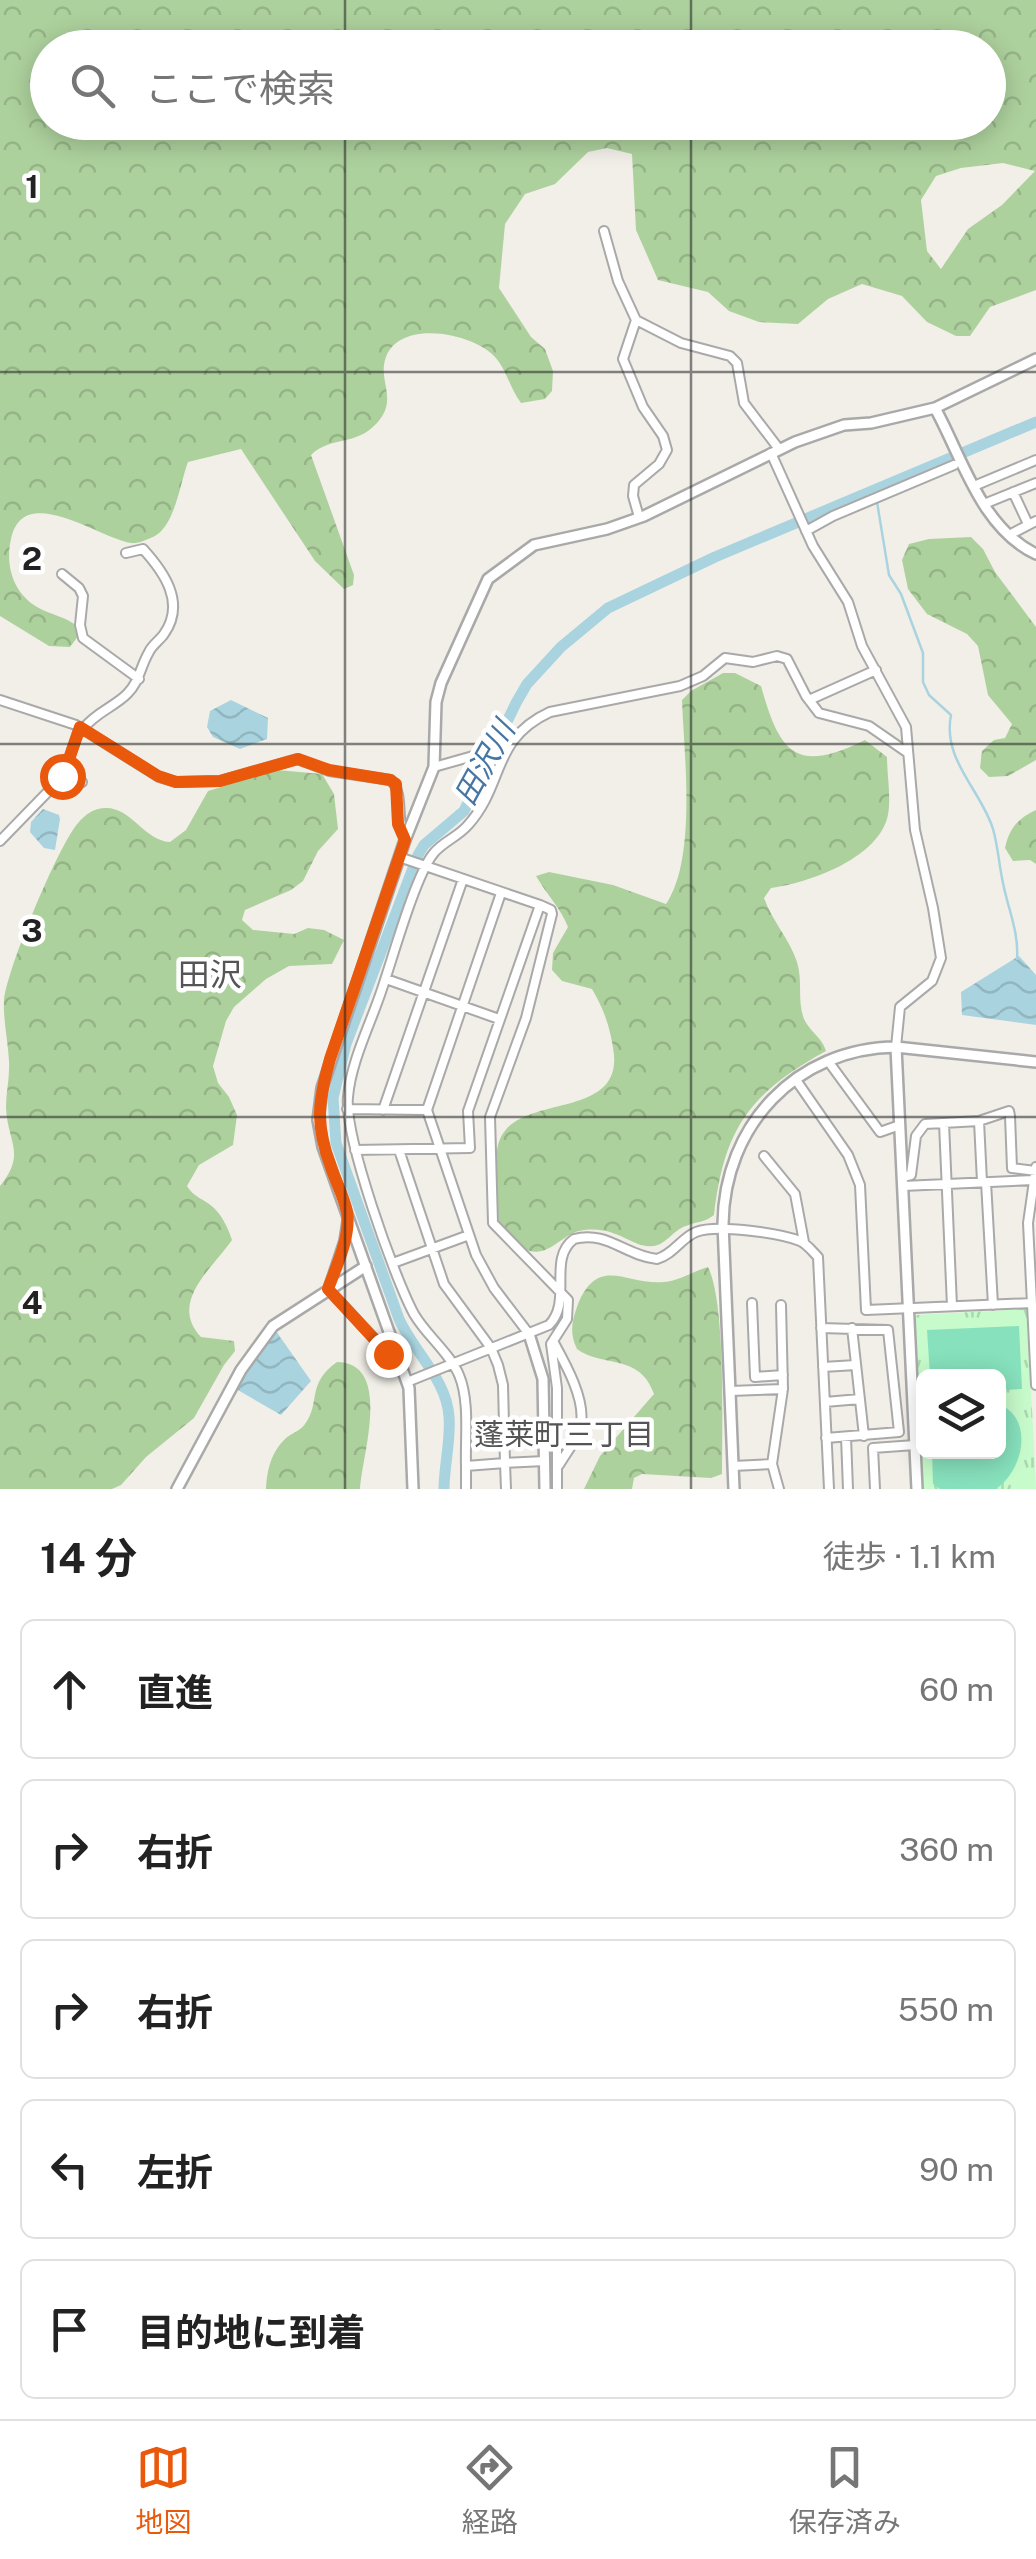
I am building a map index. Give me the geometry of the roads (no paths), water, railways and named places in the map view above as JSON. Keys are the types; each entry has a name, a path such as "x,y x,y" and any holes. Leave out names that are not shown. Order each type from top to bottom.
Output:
{"street":[{"path":"604,230 618,281 636,320 682,344 714,350 735,361 744,404 775,451 806,531 848,602 862,646 906,727 915,830 934,908 941,958 932,981 904,1002 898,1012 896,1047 917,1489"},
{"path":"636,320 624,359 643,407 667,444 663,460 634,485 640,518"},
{"path":"413,1489 407,1382 320,1133 320,1103 330,1059 434,767 440,683 488,579 534,545 640,518 775,451 844,425 934,408 1036,359"},
{"path":"934,408 984,504 1009,535 1036,554"},
{"path":"974,486 1036,460"},
{"path":"806,531 832,516 954,466"},
{"path":"984,504 1036,483"},
{"path":"1009,535 1032,522 1013,492"},
{"path":"82,782 70,769 70,756 82,728 122,698 139,678 149,651 166,632 175,606 170,587 148,555 142,549 126,554"},
{"path":"62,574 80,588 83,596 83,638 139,678"},
{"path":"466,1489 462,1386 453,1364 414,1314 355,1150 348,1110 353,1073 425,866 436,850 467,827 477,814 502,751 514,735 550,712 694,682 724,658 752,662 777,656 787,659 819,712 869,726 908,752"},
{"path":"809,700 876,670"},
{"path":"0,700 82,728 158,776 176,782 220,781 298,759 329,770 390,780 398,789 398,824 405,840"},
{"path":"434,767 502,751"},
{"path":"0,841 70,769"},
{"path":"400,857 540,905 552,914 526,1018 490,1117 492,1218 500,1233 568,1300 569,1310 554,1341 556,1489"},
{"path":"383,1110 463,879"},
{"path":"501,893 426,1110 484,1274 529,1334 543,1378 545,1489"},
{"path":"355,1150 470,1148 468,1111 540,905"},
{"path":"386,979 500,1019"},
{"path":"734,1489 723,1229 727,1178 741,1140 762,1110 796,1080 828,1061 878,1048 1036,1062"},
{"path":"828,1061 880,1132 900,1125"},
{"path":"796,1080 848,1155 860,1185 866,1310 1032,1302"},
{"path":"348,1110 426,1110"},
{"path":"903,1181 910,1175 920,1129 925,1124 980,1121 1009,1111 1012,1168 1035,1172"},
{"path":"980,1121 992,1305"},
{"path":"944,1122 952,1306"},
{"path":"399,1150 450,1294 491,1348 503,1386 506,1489"},
{"path":"764,1156 795,1194 804,1242 818,1257 828,1489"},
{"path":"903,1181 984,1182 1035,1172"},
{"path":"1035,1172 1032,1302 1036,1385"},
{"path":"328,1289 348,1215"},
{"path":"407,1382 529,1334 554,1320 561,1293 562,1253 574,1239 594,1236 634,1254 657,1259 696,1232 723,1229 804,1242"},
{"path":"393,1263 469,1236"},
{"path":"178,1489 241,1370 273,1326 366,1266"},
{"path":"328,1289 402,1367"},
{"path":"752,1303 755,1377 782,1375"},
{"path":"779,1489 772,1464 783,1389 782,1304"},
{"path":"821,1328 888,1330 898,1432 826,1438"},
{"path":"852,1328 864,1436"},
{"path":"554,1341 579,1400 582,1418 581,1427 557,1469"},
{"path":"823,1367 856,1366"},
{"path":"730,1392 783,1389"},
{"path":"824,1402 860,1400"},
{"path":"846,1436 848,1489"},
{"path":"875,1489 873,1448 915,1445"},
{"path":"466,1466 545,1461"},
{"path":"733,1466 772,1464"}],"water":[{"path":"231,700 268,718 267,739 240,749 213,737 207,727 210,711"},
{"path":"43,809 59,815 55,850 44,848 30,832 31,822"},
{"path":"1019,956 1036,975 1036,1025 962,1015 961,992"},
{"path":"276,1331 311,1381 281,1415 236,1389 256,1352"}],"waterway":[{"name":"田沢川","path":"444,1489 449,1435 447,1404 436,1378 399,1319 336,1143 333,1098 346,1044 418,855 424,845 464,811 527,684 561,647 608,608 715,557 1036,422"},
{"path":"877,502 889,575 901,594 923,653 923,682 929,695 951,715 950,731 957,761 993,829 1015,930 1017,959"}],"district":[{"name":"田沢","path":"210,975"},
{"name":"蓬莱町三丁目","path":"564,1435"}]}
